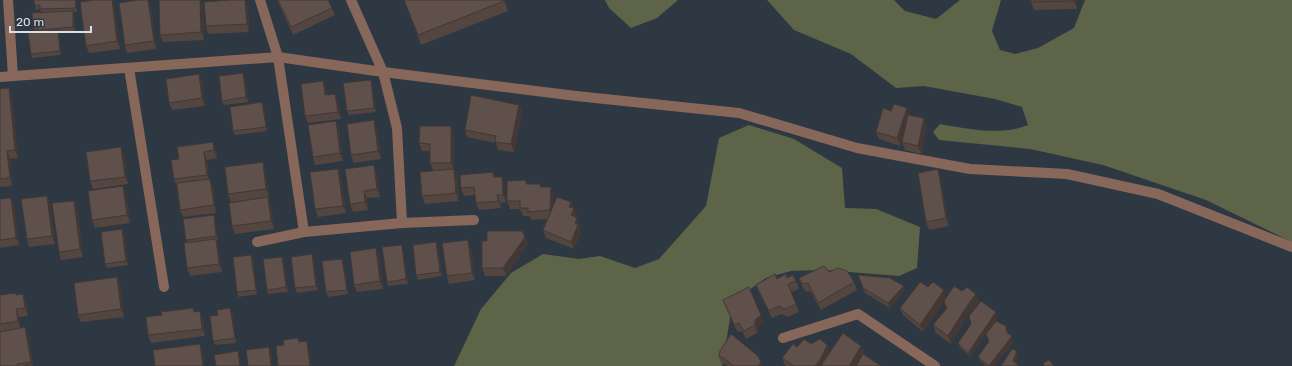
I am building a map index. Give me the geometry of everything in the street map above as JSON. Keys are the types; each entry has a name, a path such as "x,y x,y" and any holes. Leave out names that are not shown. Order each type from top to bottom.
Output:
{"street":[{"path":"8,0 13,76"},
{"path":"260,0 278,57 304,232"},
{"path":"352,0 382,72 397,128 402,223"},
{"path":"0,77 278,57 382,72 576,96 739,113 857,148 970,169 1067,174 1158,194 1292,248"},
{"path":"129,68 164,287"},
{"path":"257,242 304,232 402,223 474,220"},
{"path":"783,338 858,314 935,366"}],"green space":[{"path":"605,0 678,0 657,18 631,28 609,8"},
{"path":"767,0 894,0 905,11 936,19 960,0 1001,0 992,31 1000,50 1015,54 1038,48 1074,28 1085,0 1292,0 1292,242 1206,200 1103,165 1030,149 939,140 933,132 940,124 996,131 1028,125 1022,107 995,99 924,86 896,88 851,54 794,30"},
{"path":"749,125 794,139 842,168 845,208 876,209 920,227 917,268 899,276 824,270 791,271 766,278 733,301 722,366 454,366 481,309 511,273 543,254 579,259 600,256 635,268 659,259 706,206 719,138"}],"building":[{"path":"34,0 75,0 76,8 40,9 40,5 35,5"},
{"path":"112,0 117,41 86,46 80,2"},
{"path":"148,0 154,41 125,45 119,3"},
{"path":"159,0 200,0 201,32 160,35"},
{"path":"245,0 247,24 206,26 204,2"},
{"path":"278,0 328,0 332,8 291,27"},
{"path":"404,0 504,0 504,1 418,35"},
{"path":"1031,0 1074,0 1074,1 1031,2"},
{"path":"73,11 73,27 38,30 38,25 33,25 32,13"},
{"path":"58,30 60,51 31,54 28,33"},
{"path":"243,73 246,97 222,101 219,76"},
{"path":"199,74 202,98 169,103 166,79"},
{"path":"371,80 374,108 347,111 343,83"},
{"path":"323,81 325,95 335,94 338,112 305,116 301,84"},
{"path":"9,88 15,150 7,151 10,178 0,179 0,89"},
{"path":"471,95 519,105 511,144 495,142 496,136 465,130"},
{"path":"262,102 266,127 233,131 230,107"},
{"path":"894,104 907,108 897,138 876,132 883,108 891,111"},
{"path":"908,115 924,118 918,146 902,142"},
{"path":"374,120 378,151 351,155 347,124"},
{"path":"336,121 340,153 313,157 308,125"},
{"path":"420,126 451,126 451,163 430,163 430,144 419,143"},
{"path":"213,142 214,150 204,152 207,175 174,179 171,160 179,159 177,147"},
{"path":"121,147 125,177 90,181 86,152"},
{"path":"263,162 266,189 228,194 225,167"},
{"path":"374,165 377,189 364,191 365,202 350,204 345,169"},
{"path":"338,169 343,206 315,209 310,172"},
{"path":"454,169 456,193 422,196 420,172"},
{"path":"938,169 946,218 926,222 918,173"},
{"path":"493,172 493,177 502,177 503,195 497,195 498,201 476,203 474,187 461,188 460,175"},
{"path":"210,179 214,205 180,210 177,183"},
{"path":"526,180 526,184 540,184 540,187 551,187 550,210 528,212 528,208 520,208 520,201 507,201 507,181"},
{"path":"123,186 127,215 92,220 88,191"},
{"path":"47,196 52,236 27,239 21,199"},
{"path":"268,197 271,221 232,226 229,203"},
{"path":"557,197 571,202 569,207 574,208 571,215 577,218 575,223 578,225 571,242 543,230"},
{"path":"11,198 16,238 0,240 0,199"},
{"path":"74,201 80,249 59,252 52,203"},
{"path":"214,215 216,236 186,240 183,219"},
{"path":"122,229 126,261 105,264 101,232"},
{"path":"487,231 522,231 525,237 503,268 482,268 482,241 487,241"},
{"path":"216,239 219,264 187,268 184,243"},
{"path":"468,240 472,273 447,276 442,243"},
{"path":"436,242 440,272 416,275 413,245"},
{"path":"402,245 406,279 387,282 382,247"},
{"path":"376,248 380,281 354,285 350,252"},
{"path":"312,254 316,286 295,288 291,257"},
{"path":"251,255 256,290 237,292 233,257"},
{"path":"282,257 286,287 267,290 263,259"},
{"path":"342,259 347,290 326,292 322,261"},
{"path":"824,266 829,272 838,268 847,271 854,282 818,303 808,283 803,284 799,278"},
{"path":"775,274 777,279 786,274 787,278 793,275 796,281 788,284 796,304 785,309 779,306 769,311 756,285"},
{"path":"858,275 890,278 904,286 888,303 863,288"},
{"path":"117,277 121,309 78,315 74,283"},
{"path":"920,282 928,287 933,282 944,290 920,325 900,308"},
{"path":"954,286 962,291 967,287 976,294 948,336 933,325 947,308 944,301"},
{"path":"749,287 761,315 755,320 755,325 744,331 739,323 735,325 723,300"},
{"path":"16,293 16,295 23,294 25,308 16,309 18,321 0,324 0,295"},
{"path":"981,301 996,312 968,353 958,343 971,324 969,316"},
{"path":"193,308 194,312 200,311 202,329 148,335 146,317 162,315 161,312"},
{"path":"230,308 235,338 213,341 210,316 218,315 217,310"},
{"path":"996,321 1006,326 1007,333 1012,336 989,366 978,357 989,341 986,334"},
{"path":"25,327 31,362 17,364 17,366 0,366 0,332"},
{"path":"843,333 861,346 849,366 823,366 822,364"},
{"path":"731,334 758,356 761,362 758,366 734,366 722,357 719,357 720,351"},
{"path":"298,338 299,342 307,341 310,366 278,366 276,346 284,345 283,340"},
{"path":"804,339 811,344 820,339 827,345 820,360 815,366 794,366 782,358 793,344 797,347"},
{"path":"200,344 203,366 155,366 153,350"},
{"path":"269,347 271,366 248,366 246,350"},
{"path":"1012,349 1017,351 1013,361 1019,366 1001,366"},
{"path":"238,351 240,366 216,366 214,355"},
{"path":"863,354 881,366 856,366"},
{"path":"1049,360 1054,366 1044,366 1043,363"}]}
